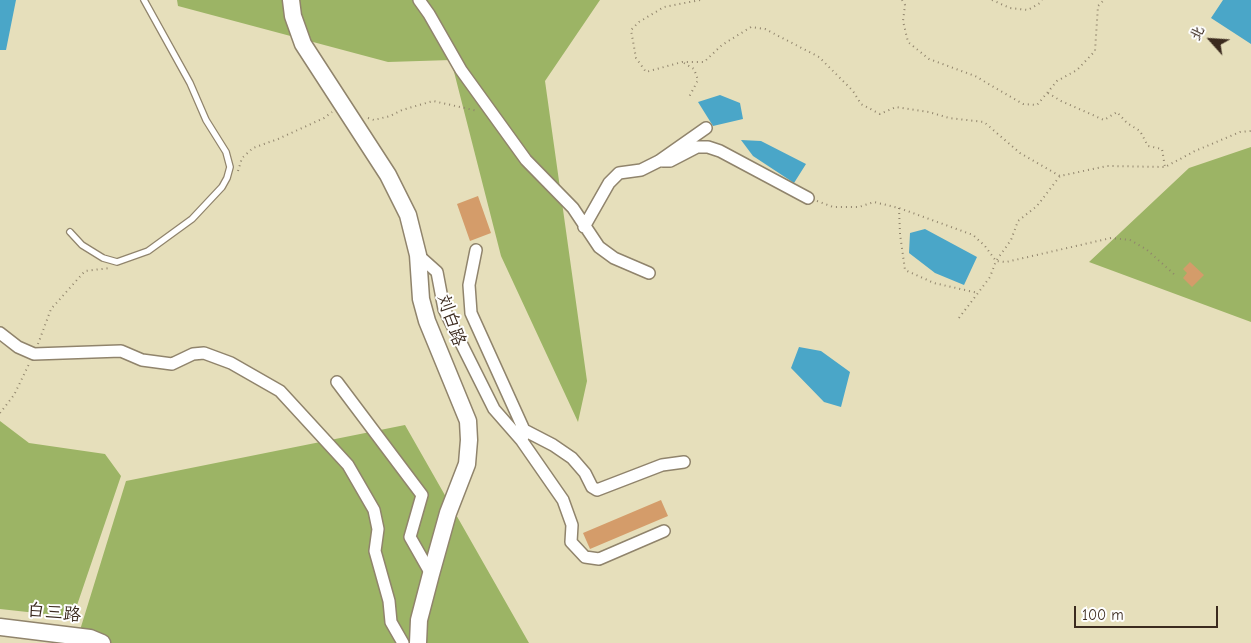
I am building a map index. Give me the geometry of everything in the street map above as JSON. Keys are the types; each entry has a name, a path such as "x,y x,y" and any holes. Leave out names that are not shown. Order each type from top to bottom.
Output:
{"street":[{"name":"刘白路","path":"291,0 293,16 303,44 388,175 408,216 418,255 421,299 427,321 468,421 470,440 466,464 448,513 431,574 419,620 418,643"},
{"path":"419,0 461,70 526,160 573,208 584,227 600,247 614,258 649,273"},
{"path":"584,227 609,182 619,173 641,170 706,128"},
{"path":"659,160 670,161 697,148 708,147 720,151 808,198"},
{"path":"476,250 469,285 471,313 523,435 563,500 572,525 572,542 586,557 599,559 664,531"},
{"path":"418,255 437,272 444,309 494,409 523,435 553,445 572,458 585,473 592,488 597,490 662,465 684,462"},
{"path":"0,332 18,347 34,354 121,350 142,360 172,364 193,354 204,353 230,363 280,391 348,465 374,510 378,529 375,551 389,601 392,622 403,643"},
{"path":"337,382 422,495 410,537 431,574"},
{"name":"白三路","path":"0,627 90,638 102,643"}],"lane":[{"path":"70,232 82,245 102,258 117,262 148,251 192,219 222,187 227,178 230,167 226,152 206,120 186,74 144,0"}],"path":[{"path":"700,0 664,7 639,22 631,30 636,58 646,72 682,62 704,62 722,44 751,27 765,29 819,57 853,91 861,104 880,114 896,107 929,112 949,118 984,122 1020,153 1060,176"},
{"path":"902,0 905,5 903,21 908,42 929,59 975,76 1023,104 1037,105 1057,81 1077,70 1095,51 1098,6 1104,0"},
{"path":"992,0 1010,8 1028,10 1042,0"},
{"path":"682,62 694,69 698,80 688,99"},
{"path":"1048,92 1061,101 1104,120 1117,112 1127,123 1140,131 1148,146 1162,149 1164,167"},
{"path":"366,118 374,120 390,116 402,110 433,101 477,110 497,119"},
{"path":"242,158 253,148 324,118 341,104"},
{"path":"959,318 990,277 996,261 1011,240 1018,221 1037,206 1060,176 1107,166 1164,167 1195,151 1240,132 1251,131"},
{"path":"808,198 833,207 859,207 874,202 899,208 973,235 985,246 996,261 1006,262 1111,238 1130,240 1146,249 1175,275"},
{"path":"899,208 900,234 905,270 934,283 978,293"},
{"path":"0,413 14,395 42,336 51,309 85,271"}],"green space":[{"path":"177,0 600,0 545,81 587,381 578,422 501,256 451,60 388,62 178,6"},
{"path":"1251,147 1251,322 1089,262 1189,168"},
{"path":"0,421 29,443 105,454 121,476 73,617 0,609"},
{"path":"405,425 529,643 76,643 126,481"}],"water":[{"path":"0,0 16,0 6,50 0,50"},
{"path":"1223,0 1251,0 1251,44 1211,18"},
{"path":"720,95 740,103 743,119 713,126 698,102"},
{"path":"741,140 761,141 806,164 794,183 753,156"},
{"path":"925,229 977,257 964,285 935,273 909,253 910,233"},
{"path":"799,347 821,351 850,372 841,407 824,402 791,368"}],"building":[{"path":"478,196 491,233 470,241 457,204"},
{"path":"1190,262 1204,275 1192,287 1183,278 1187,273 1183,269"},
{"path":"661,500 668,516 590,549 583,533"}]}
